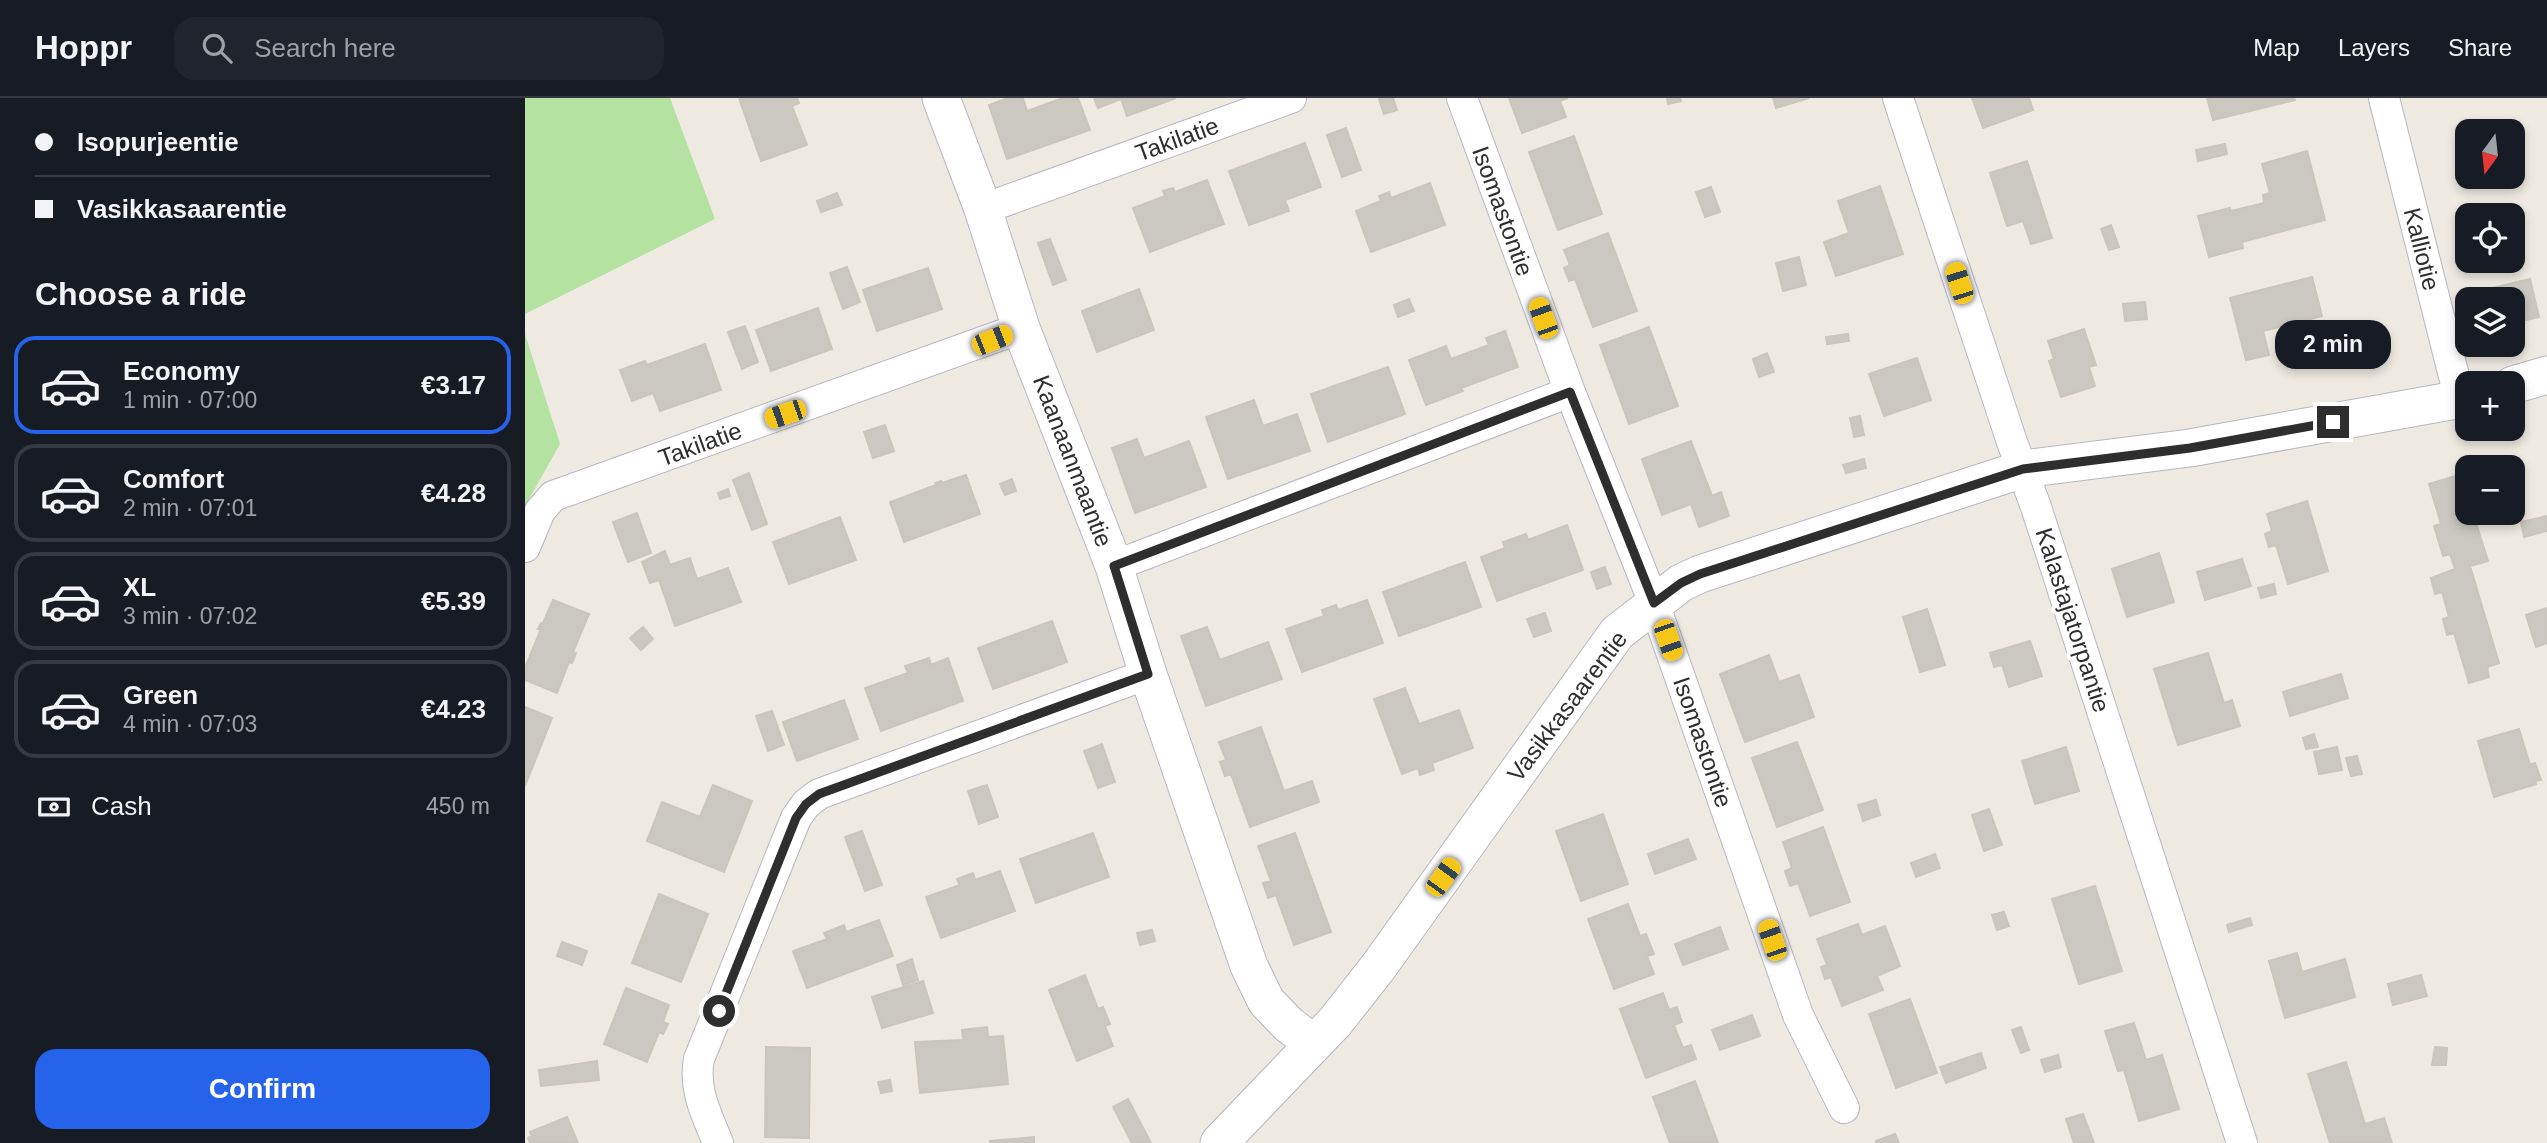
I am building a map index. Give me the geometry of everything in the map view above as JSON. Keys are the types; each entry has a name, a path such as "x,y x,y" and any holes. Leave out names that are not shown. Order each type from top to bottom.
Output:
{"street":[{"name":"Kaanaanmaantie","path":"941,98 983,209 1021,328 1114,566 1148,674 1249,966 1266,1001 1288,1024 1314,1044"},
{"name":"Takilatie","path":"983,209 1291,98"},
{"name":"Isomastontie","path":"1462,98 1570,392 1654,603 1798,1015 1844,1108"},
{"name":"Kalastajatorpantie","path":"1898,98 2023,469 2242,1143"},
{"name":"Kalliotie","path":"2384,98 2457,371"},
{"name":"Takilatie","path":"525,547 540,510 553,496 1021,328"},
{"path":"2525,381 2547,374"},
{"path":"1114,566 1570,392"},
{"name":"Vasikkasaarentie","path":"1219,1143 1335,1022 1379,966 1617,633 1681,583 1700,574 2023,469 2190,448 2455,401"},
{"path":"718,1143 699,1094 696,1074 699,1059 796,818 806,804 819,794 1148,674"}],"green space":[{"path":"525,98 670,98 715,219 525,314"},
{"path":"525,334 560,444 525,506"}],"building":[{"path":"739,98 797,98 799,103 792,106 807,145 761,161"},
{"path":"1008,98 1023,98 1027,111 1063,98 1078,98 1090,130 1007,159 989,105"},
{"path":"1094,98 1176,98 1127,116 1121,99 1098,108"},
{"path":"1393,98 1397,110 1384,114 1379,99"},
{"path":"1509,98 1568,98 1560,101 1566,117 1522,133"},
{"path":"1667,98 1680,98 1681,101 1668,104"},
{"path":"1773,98 1809,98 1776,108"},
{"path":"1972,98 2029,98 2033,110 1983,128"},
{"path":"2207,98 2294,98 2295,100 2213,120"},
{"path":"1346,128 1361,170 1342,177 1327,135"},
{"path":"1574,136 1602,214 1558,230 1529,152"},
{"path":"1305,143 1321,187 1285,200 1289,211 1249,225 1229,171"},
{"path":"2225,144 2227,154 2198,161 2196,150"},
{"path":"2307,151 2325,220 2242,242 2243,248 2209,257 2198,216 2264,203 2263,195 2270,193 2262,164"},
{"path":"2027,161 2052,238 2031,244 2023,221 2007,226 1990,173"},
{"path":"1207,180 1224,224 1150,252 1133,208 1165,196 1163,191 1173,188 1175,192"},
{"path":"1430,183 1445,225 1371,252 1356,211 1381,201 1379,196 1389,192 1391,198"},
{"path":"1880,186 1903,254 1836,276 1824,242 1849,233 1838,201"},
{"path":"1711,187 1720,212 1705,217 1696,192"},
{"path":"837,193 842,205 821,212 817,201"},
{"path":"2111,225 2119,247 2109,250 2101,229"},
{"path":"1608,233 1637,311 1593,327 1575,279 1569,281 1564,268 1570,265 1564,250"},
{"path":"1050,239 1066,280 1053,285 1038,243"},
{"path":"1799,257 1806,285 1783,291 1776,263"},
{"path":"847,267 860,302 843,309 830,273"},
{"path":"928,268 942,309 877,331 863,290"},
{"path":"2312,277 2322,316 2263,331 2269,355 2246,360 2230,298"},
{"path":"2530,279 2539,317 2525,320 2525,287 2496,287"},
{"path":"1139,289 1154,330 1097,352 1082,311"},
{"path":"1409,299 1414,311 1398,317 1394,305"},
{"path":"2145,302 2147,319 2125,321 2123,304"},
{"path":"818,308 832,349 771,371 756,330"},
{"path":"2349,323 2352,334 2316,343 2313,332"},
{"path":"745,326 758,362 742,369 728,332"},
{"path":"1649,327 1678,406 1629,424 1600,345"},
{"path":"2084,329 2096,365 2089,367 2095,386 2061,397 2049,361 2054,359 2048,341"},
{"path":"1505,331 1518,367 1461,388 1463,391 1426,405 1409,360 1446,346 1451,359 1489,345 1486,338"},
{"path":"1848,334 1849,341 1827,344 1826,337"},
{"path":"705,344 721,390 660,411 653,393 632,401 620,370 645,361 647,365"},
{"path":"1767,353 1774,372 1759,377 1753,359"},
{"path":"1917,358 1931,400 1884,416 1869,374"},
{"path":"1388,367 1405,414 1328,442 1311,394"},
{"path":"1254,400 1263,426 1297,414 1310,451 1228,479 1206,417"},
{"path":"1860,416 1864,435 1854,437 1850,418"},
{"path":"885,425 894,451 873,458 864,432"},
{"path":"1137,439 1144,458 1189,441 1206,487 1135,513 1112,448"},
{"path":"1691,441 1712,496 1721,492 1729,516 1699,527 1691,504 1662,515 1642,459"},
{"path":"1864,459 1866,468 1846,473 1843,465"},
{"path":"749,473 767,524 752,530 733,480"},
{"path":"966,475 980,514 904,542 890,502 936,485 935,483"},
{"path":"2455,476 2455,525 2477,525 2488,561 2470,566 2499,663 2487,667 2489,677 2469,683 2454,633 2447,635 2443,619 2449,617 2442,592 2435,594 2431,578 2455,569 2450,554 2443,556 2434,526 2441,524 2429,484"},
{"path":"1012,479 1016,491 1005,495 1000,484"},
{"path":"728,489 730,496 720,499 718,493"},
{"path":"2307,501 2328,571 2288,584 2276,545 2269,547 2265,534 2272,531 2267,514"},
{"path":"637,513 651,553 628,562 613,522"},
{"path":"2547,516 2547,531 2524,537 2522,525 2525,525 2525,521"},
{"path":"840,517 856,560 789,584 773,542"},
{"path":"1567,525 1583,570 1497,601 1481,557 1505,548 1503,542 1526,534 1528,540"},
{"path":"665,551 670,565 690,558 697,579 728,568 741,602 675,626 659,580 650,583 642,562"},
{"path":"2159,553 2174,602 2127,617 2112,569"},
{"path":"2242,559 2251,586 2205,600 2197,572"},
{"path":"1465,562 1481,607 1399,636 1383,592"},
{"path":"1605,567 1611,584 1597,589 1591,572"},
{"path":"2274,584 2276,594 2261,598 2258,588"},
{"path":"553,600 589,614 573,652 576,653 572,663 569,662 557,693 525,680 525,668 541,629 538,629"},
{"path":"1367,600 1383,643 1302,672 1286,629 1324,616 1322,610 1336,605 1338,610"},
{"path":"2547,608 2547,643 2536,647 2526,615"},
{"path":"1927,609 1945,665 1920,672 1903,617"},
{"path":"1545,613 1551,631 1534,637 1527,619"},
{"path":"1052,621 1067,662 993,689 978,648"},
{"path":"643,627 653,639 641,650 630,638"},
{"path":"1207,627 1220,660 1268,642 1282,679 1206,706 1181,636"},
{"path":"2030,641 2042,676 2009,687 2002,665 1994,667 1990,653"},
{"path":"2208,653 2224,703 2232,700 2240,726 2178,745 2154,669"},
{"path":"1769,655 1779,682 1799,675 1814,717 1745,742 1720,674"},
{"path":"929,658 931,665 948,658 963,701 881,731 865,688 908,673 905,666"},
{"path":"2341,674 2348,698 2290,716 2283,692"},
{"path":"1405,688 1419,724 1459,710 1473,748 1432,763 1434,770 1420,775 1418,768 1402,774 1374,699"},
{"path":"844,700 858,739 797,761 783,722"},
{"path":"525,707 552,718 525,786"},
{"path":"772,711 784,745 768,751 756,716"},
{"path":"1261,727 1284,791 1312,781 1319,802 1250,827 1231,774 1225,776 1220,762 1226,760 1219,742"},
{"path":"2519,729 2530,765 2535,763 2541,780 2494,797 2478,741"},
{"path":"2314,734 2318,747 2306,749 2303,738"},
{"path":"1797,742 1823,810 1777,827 1752,758"},
{"path":"1102,744 1115,782 1098,788 1084,751"},
{"path":"2066,747 2079,791 2035,804 2022,761"},
{"path":"2337,747 2342,770 2319,774 2314,752"},
{"path":"2357,756 2362,774 2351,776 2346,758"},
{"path":"713,785 752,801 724,872 647,841 662,802 700,817"},
{"path":"987,785 998,817 979,824 968,791"},
{"path":"1876,800 1880,815 1863,821 1858,805"},
{"path":"1989,809 2002,845 1984,851 1972,815"},
{"path":"1603,814 1628,884 1581,901 1556,831"},
{"path":"1823,827 1850,902 1810,916 1798,883 1790,886 1785,871 1792,868 1783,842"},
{"path":"862,831 882,885 865,891 845,837"},
{"path":"1093,833 1109,877 1036,903 1020,859"},
{"path":"1295,833 1331,932 1294,945 1276,895 1268,898 1263,883 1271,881 1258,846"},
{"path":"1688,839 1696,859 1655,874 1648,854"},
{"path":"1935,854 1940,868 1916,877 1911,863"},
{"path":"1000,871 1015,911 941,938 926,897 960,885 957,879 973,873 975,880"},
{"path":"2095,886 2122,971 2079,984 2052,899"},
{"path":"659,894 708,914 681,982 632,963"},
{"path":"1628,904 1640,936 1646,934 1654,954 1647,956 1654,974 1614,989 1588,919"},
{"path":"2004,912 2009,926 1997,930 1992,915"},
{"path":"2250,918 2252,925 2229,932 2227,925"},
{"path":"879,920 893,956 807,988 793,951 827,939 824,933 844,925 846,932"},
{"path":"1858,924 1862,935 1885,926 1900,966 1877,976 1883,990 1842,1006 1831,977 1825,979 1821,967 1827,965 1817,939"},
{"path":"1720,927 1728,949 1683,965 1675,944"},
{"path":"1152,930 1155,941 1140,945 1137,933"},
{"path":"562,942 587,951 582,965 557,956"},
{"path":"2297,953 2302,972 2345,959 2355,997 2285,1018 2269,961"},
{"path":"912,959 918,980 903,985 897,965"},
{"path":"1085,975 1098,1009 1103,1007 1110,1024 1105,1026 1113,1046 1077,1061 1049,990"},
{"path":"2421,975 2427,996 2393,1005 2388,984"},
{"path":"923,981 933,1013 882,1028 872,997"},
{"path":"626,988 669,1005 663,1022 668,1024 663,1034 659,1032 647,1062 604,1044"},
{"path":"1663,993 1669,1010 1677,1007 1682,1022 1674,1025 1683,1048 1691,1045 1696,1059 1646,1078 1620,1009"},
{"path":"1910,999 1937,1073 1896,1088 1869,1014"},
{"path":"1752,1015 1760,1036 1720,1050 1712,1030"},
{"path":"2134,1023 2146,1060 2162,1055 2179,1109 2139,1121 2124,1070 2118,1071 2105,1031"},
{"path":"987,1027 988,1037 1003,1036 1008,1084 920,1093 915,1042 963,1040 962,1030"},
{"path":"2021,1027 2029,1050 2021,1053 2012,1030"},
{"path":"766,1047 810,1048 809,1138 765,1137"},
{"path":"2435,1047 2447,1048 2446,1065 2432,1065"},
{"path":"1981,1053 1986,1068 1946,1083 1940,1067"},
{"path":"2058,1055 2061,1067 2045,1072 2041,1060"},
{"path":"597,1061 599,1080 541,1086 539,1070"},
{"path":"2346,1062 2365,1124 2384,1118 2392,1143 2330,1143 2308,1074"},
{"path":"890,1080 892,1091 881,1093 878,1082"},
{"path":"1695,1081 1718,1143 1670,1143 1653,1097"},
{"path":"1128,1099 1151,1143 1132,1143 1113,1107"},
{"path":"2083,1114 2094,1143 2074,1143 2066,1119"},
{"path":"567,1117 578,1143 530,1143 530,1132"},
{"path":"1895,1134 1899,1143 1876,1143 1876,1141"},
{"path":"1034,1137 1034,1143 990,1143 990,1141"}],"route":[{"path":"719,1011 796,818 806,804 819,794 1148,674 1114,566 1570,392 1654,603 1681,583 1700,574 2023,469 2190,448 2333,422"}]}
